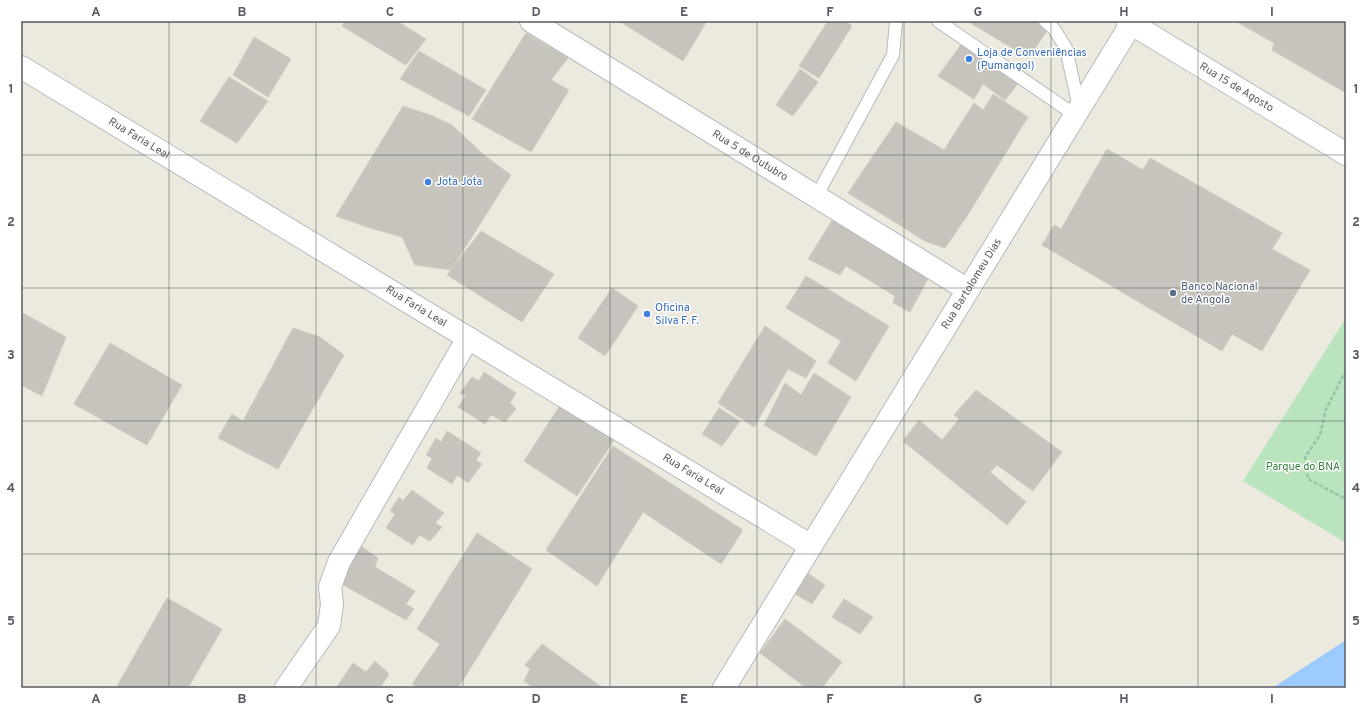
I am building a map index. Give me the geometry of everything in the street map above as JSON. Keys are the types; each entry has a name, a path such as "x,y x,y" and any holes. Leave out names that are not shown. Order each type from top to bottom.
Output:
{"street":[{"name":"Rua 5 de Outubro","path":"531,21 968,290"},
{"name":"Rua Bartolomeu Dias","path":"724,688 1077,112 1130,22"},
{"name":"Rua 15 de Agosto","path":"1130,22 1346,154"},
{"name":"Rua Faria Leal","path":"21,67 811,546"},
{"path":"286,688 329,626 332,604 330,587 339,562 468,338"}],"lane":[{"path":"816,197 893,55 896,21"},
{"path":"938,21 1077,112"},
{"path":"1045,21 1054,29 1066,48 1077,112"}],"path":[{"path":"1346,370 1326,409 1320,435 1305,457 1308,479 1346,499"}],"green space":[{"name":"Parque do BNA","path":"1346,318 1346,543 1243,481"}],"water":[{"path":"1346,640 1346,688 1273,688 1280,683"}],"building":[{"path":"345,21 397,21 426,39 406,65 342,26"},
{"path":"619,21 707,21 683,61"},
{"path":"828,21 845,21 852,26 819,78 799,66"},
{"path":"967,21 1035,21 1048,29 1029,58"},
{"path":"1235,21 1346,21 1346,93 1272,50 1274,43"},
{"path":"526,33 568,58 551,80 569,90 531,152 472,119"},
{"path":"254,37 291,59 268,97 233,75"},
{"name":"Loja de Conveniências (Pumangol)","path":"963,42 1020,81 1005,100 983,84 974,99 938,76"},
{"path":"419,51 486,90 469,116 400,79"},
{"path":"800,69 818,82 793,116 776,105"},
{"path":"229,77 268,101 237,143 200,121"},
{"path":"993,94 1028,117 967,216 945,248 925,241 848,193 896,122 944,150 974,103 983,110"},
{"path":"403,106 433,116 452,125 484,155 511,175 451,270 415,265 402,237 336,216"},
{"path":"1107,149 1143,170 1150,158 1282,233 1272,249 1310,270 1262,351 1232,334 1222,351 1042,245 1054,225 1061,229"},
{"path":"835,216 931,273 910,312 893,303 895,296 846,266 840,275 808,259"},
{"path":"481,231 554,274 522,322 447,275"},
{"path":"806,276 889,326 856,381 828,363 841,341 786,308"},
{"path":"612,288 638,306 605,356 578,338"},
{"path":"21,312 66,337 42,396 21,385"},
{"path":"765,326 816,361 806,378 788,369 754,427 718,403"},
{"path":"293,328 320,337 344,355 278,469 218,438 232,414 243,421"},
{"path":"110,343 182,385 147,445 74,404"},
{"path":"484,372 516,393 510,403 516,409 505,422 491,415 485,424 458,407 466,396 460,393 472,377 479,381"},
{"path":"814,373 851,397 816,456 764,425 785,383 801,395"},
{"path":"976,390 1062,452 1033,491 997,465 990,472 1026,502 1007,525 903,441 919,420 942,440 959,419 954,415"},
{"path":"561,404 616,437 577,496 524,461"},
{"path":"719,408 740,421 722,446 702,434"},
{"path":"447,431 481,453 476,460 482,464 468,483 457,475 452,484 427,468 432,458 426,455 436,438 441,442"},
{"path":"613,446 743,530 721,564 643,512 597,586 546,550"},
{"path":"412,490 444,513 435,523 442,527 430,541 419,535 413,545 386,528 395,514 390,511 399,497 403,501"},
{"path":"477,533 532,569 458,688 418,688 412,684 440,644 417,629"},
{"path":"361,546 378,558 375,567 415,591 406,604 414,609 406,620 338,582"},
{"path":"806,572 825,585 812,604 792,592"},
{"path":"167,598 222,629 188,688 116,688"},
{"path":"844,599 873,617 860,634 832,617"},
{"path":"785,619 842,662 822,688 806,688 760,653"},
{"path":"542,644 603,688 533,688 524,681 530,669 525,665"},
{"path":"375,661 389,674 380,688 336,688 353,663 366,672"}],"place":[{"name":"Loja de Conveniências (Pumangol)","path":"969,59"},
{"name":"Jota Jota","path":"428,182"},
{"name":"Banco Nacional de Angola","path":"1173,293"},
{"name":"Oficina Silva F. F.","path":"647,314"}]}
